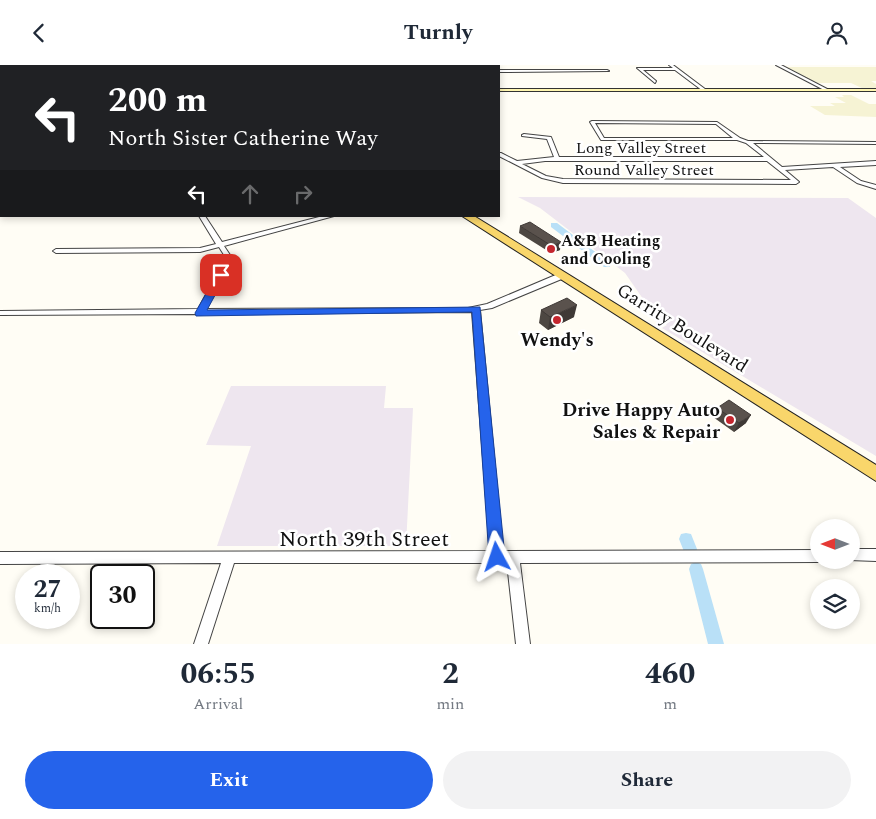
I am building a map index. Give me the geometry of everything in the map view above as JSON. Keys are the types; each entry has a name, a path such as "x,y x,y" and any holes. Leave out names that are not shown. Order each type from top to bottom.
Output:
{"main road":[{"path":"500,90 876,90"},
{"name":"Garrity Boulevard","path":"469,217 876,474"}],"street":[{"path":"635,65 655,82"},
{"path":"671,65 704,90"},
{"path":"778,65 827,90"},
{"path":"640,69 676,69"},
{"path":"500,71 607,71"},
{"path":"738,139 717,123 592,122 603,139 738,139 748,142 876,143"},
{"path":"524,135 548,138 557,159"},
{"path":"748,142 796,182"},
{"name":"Round Valley Street","path":"500,155 544,177 563,181 796,182"},
{"name":"Long Valley Street","path":"515,163 557,159 768,159"},
{"path":"780,169 876,163"},
{"path":"835,166 859,182 876,187"},
{"path":"200,313 229,258 203,217"},
{"path":"56,251 200,250 323,217"},
{"path":"0,313 200,313 476,309 560,276"},
{"path":"476,309 497,557"},
{"name":"North 39th Street","path":"0,558 810,555"},
{"path":"860,555 876,555"},
{"path":"201,644 229,557"},
{"path":"513,557 523,644"}],"shaded area":[{"path":"786,67 876,67 876,81 871,81 876,84 876,89 864,89 851,83 817,83"},
{"path":"842,95 851,95 869,104 876,104 876,117 825,115 810,106 835,106 830,103 846,103 835,97 844,97"},
{"path":"518,197 848,198 876,218 876,456 662,328 667,325 657,319 625,273 540,208"},
{"path":"231,386 386,386 384,408 413,408 406,546 217,546 251,446 206,445"}],"building":[{"path":"530,222 561,242 552,246 520,226"},
{"path":"567,298 577,305 550,317 541,310"},
{"path":"729,400 751,415 739,423 717,408"}],"waterway":[{"path":"554,225 607,265"},
{"path":"686,539 690,549"},
{"path":"696,569 716,644"}],"place":[{"name":"A&B Heating and Cooling","path":"551,249"},
{"name":"Wendy's","path":"557,320"},
{"name":"Drive Happy Auto Sales & Repair","path":"730,420"}],"route":[{"path":"221,275 200,313 468,311 476,309 497,557"}]}
